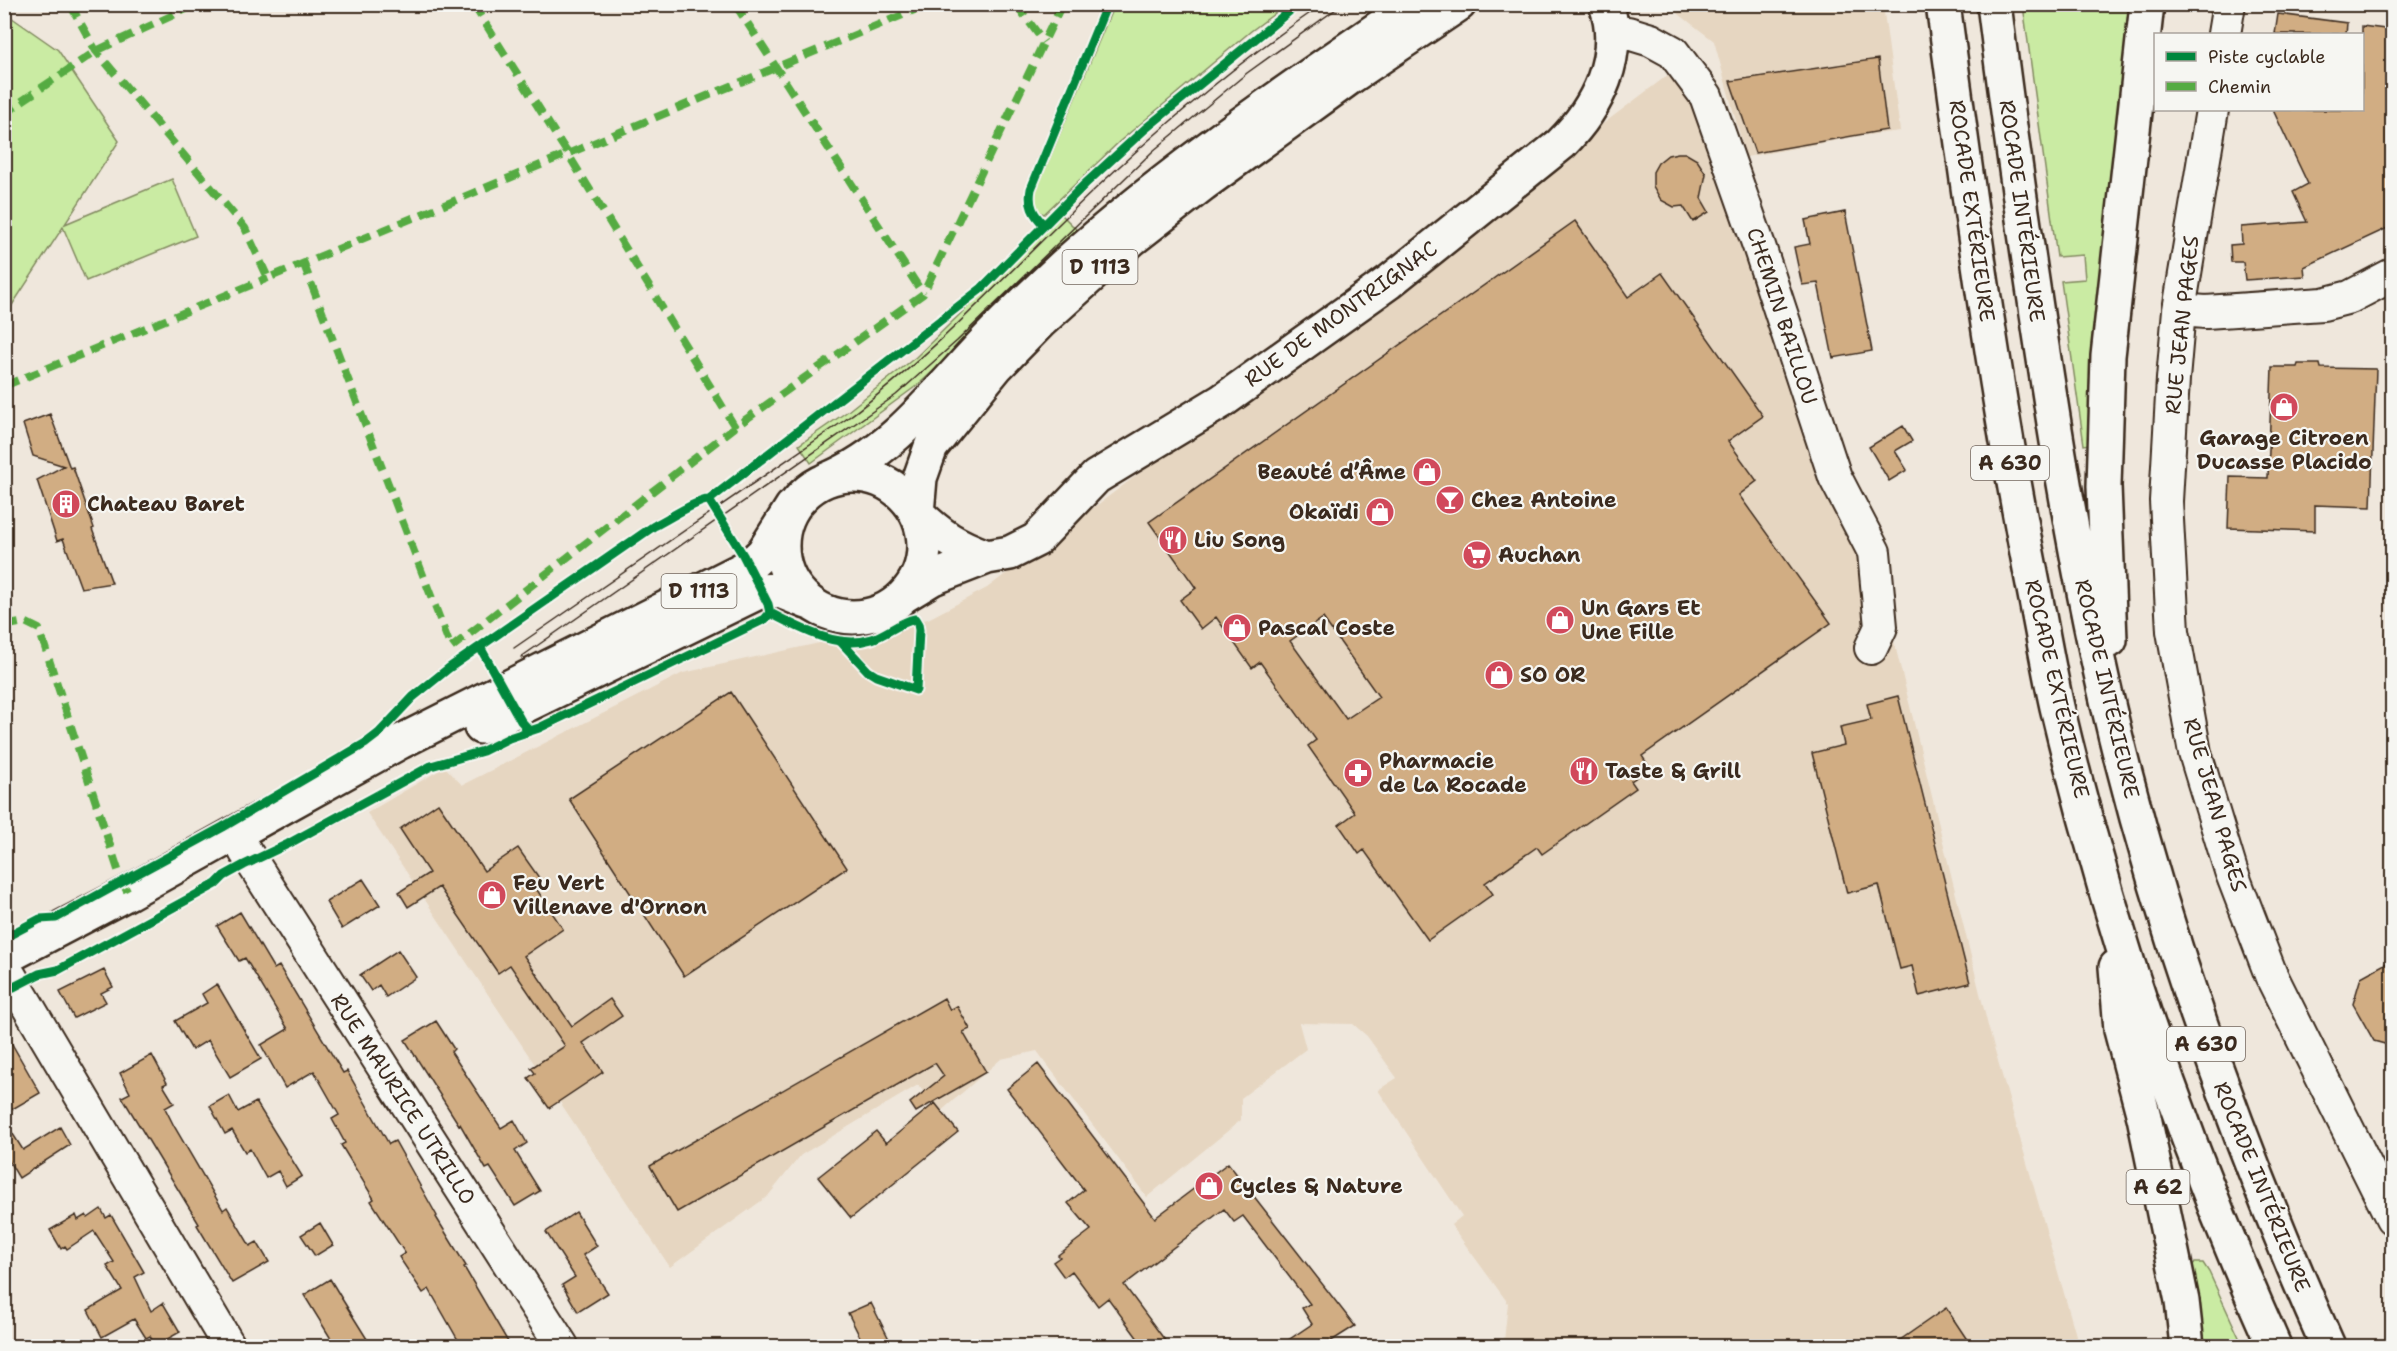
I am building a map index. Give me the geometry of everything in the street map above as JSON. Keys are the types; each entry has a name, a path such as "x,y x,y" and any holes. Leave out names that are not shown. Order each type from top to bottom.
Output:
{"main road":[{"name":"D 1113","path":"826,480 849,470 880,449 928,403 1022,305 1116,221 1198,157 1414,4"},
{"name":"D 1113","path":"916,513 920,478 931,447 996,367 1040,322 1132,239 1203,184 1352,76 1459,4"},
{"name":"ROCADE EXTÉRIEURE","path":"1943,4 1971,216 2015,493 2057,705 2112,914 2173,1100 2239,1269 2274,1347"},
{"name":"ROCADE INTÉRIEURE","path":"1994,4 2021,214 2071,532 2114,731 2139,826 2203,1037 2280,1240 2328,1347"},
{"path":"2114,731 2104,486 2108,356 2147,4"},
{"name":"RUE DE MONTRIGNAC","path":"905,595 933,578 987,557 1010,553 1036,540 1096,477 1222,401 1389,282 1561,144 1577,128 1605,79 1609,19"},
{"path":"916,513 923,534 924,556 918,577 899,601 876,614 841,618 807,602 793,586 784,567 781,547 784,526 792,507 807,491 826,480 846,475 867,476 887,483 904,496 916,513 937,533 953,544 987,557"},
{"name":"D 1113","path":"6,971 128,894 400,742 749,566 763,553 792,507"},
{"name":"D 1113","path":"6,971 245,851 437,747 746,597 761,591 777,590 807,602"},
{"name":"A 62","path":"2112,914 2121,1030 2149,1140 2182,1301 2187,1347"}],"street":[{"path":"2224,33 2229,4"},
{"name":"CHEMIN BAILLOU","path":"1609,19 1628,33 1651,40 1673,52 1706,96 1759,246 1835,477 1874,552 1881,627 1871,648"},
{"name":"RUE JEAN PAGES","path":"2212,111 2179,310 2166,501 2173,631 2195,753 2231,871 2271,975 2392,1218"},
{"path":"2179,310 2206,312 2323,304 2350,297 2392,275"},
{"name":"RUE MAURICE UTRILLO","path":"245,851 562,1347"},
{"path":"6,971 229,1347"}],"shaded area":[{"path":"1667,5 1883,5 1900,131 1746,157 1714,41"},
{"path":"1697,53 1819,455 1895,645 1988,1026 2079,1346 1508,1346 1504,1341 1508,1303 1451,1225 1462,1216 1378,1090 1397,1078 1367,1036 1353,1024 1299,1023 1306,1049 1241,1098 1241,1120 1147,1197 1037,1051 1001,1059 940,1112 918,1085 801,1155 768,1196 670,1267 367,813 445,767 462,785 683,673 928,619 987,588"}],"green space":[{"path":"1114,5 1282,5 1278,11 1120,141 1044,214 1038,211 1034,202 1036,191"},
{"path":"2023,5 2133,5 2090,444 2084,445 2061,281 2085,279 2083,255 2057,257"},
{"path":"5,13 58,50 119,141 65,224 172,179 196,236 86,281 63,227 5,316"},
{"path":"1062,215 1077,230 964,343 919,384 811,463 799,445 848,411 916,357"},
{"path":"2195,1263 2203,1263 2209,1272 2243,1346 2197,1346 2189,1267"}],"building":[{"path":"2278,14 2347,23 2346,33 2275,33"},
{"path":"2362,26 2385,29 2392,44 2392,226 2304,267 2305,276 2245,280 2243,262 2231,262 2230,245 2242,244 2241,227 2307,222 2293,192 2308,184 2273,111 2364,111 2364,33 2362,33"},
{"path":"1878,59 1887,130 1755,153 1730,81"},
{"path":"1685,153 1697,160 1706,174 1701,198 1709,212 1693,222 1683,206 1674,207 1661,200 1653,186 1653,172 1658,163 1668,155"},
{"path":"1845,212 1872,351 1833,358 1818,283 1802,285 1794,247 1810,244 1805,220"},
{"name":"Auchan","path":"1575,221 1628,297 1662,273 1763,416 1728,441 1757,481 1739,495 1831,623 1642,756 1650,768 1631,781 1636,788 1542,854 1537,847 1485,883 1493,894 1428,940 1364,850 1359,854 1339,825 1355,813 1308,746 1316,740 1260,662 1252,668 1216,617 1201,629 1180,600 1196,588 1149,522","holes":["1323,618 1379,697 1346,719 1290,641"]},
{"path":"2298,364 2320,364 2321,368 2376,369 2371,507 2315,505 2315,531 2228,528 2230,477 2268,478 2272,367 2297,367"},
{"name":"Chateau Baret","path":"50,414 70,468 73,467 112,583 81,588 63,539 57,541 37,480 64,466 33,456 23,424"},
{"path":"1903,426 1912,441 1895,451 1907,470 1889,481 1869,447"},
{"path":"731,692 847,868 684,976 569,799"},
{"path":"1898,696 1970,983 1919,996 1912,966 1900,969 1879,885 1847,893 1812,753 1844,745 1840,727 1871,720 1867,704"},
{"path":"438,803 484,871 518,848 542,882 535,887 563,929 524,956 572,1026 610,999 622,1016 583,1043 603,1072 549,1108 528,1078 535,1073 531,1068 565,1046 510,965 498,973 439,887 408,907 399,892 429,873 400,829"},
{"path":"363,879 380,905 342,929 326,902"},
{"path":"240,912 274,969 279,966 343,1073 347,1071 389,1144 395,1141 511,1347 462,1347 429,1289 423,1293 399,1257 405,1253 371,1201 374,1199 341,1145 345,1143 332,1119 339,1115 314,1071 285,1088 261,1045 288,1029 245,958 239,961 217,926"},
{"path":"398,950 416,977 386,997 379,985 371,991 360,975"},
{"path":"2392,960 2392,1046 2374,1041 2353,1004 2361,977"},
{"path":"104,970 113,987 101,993 106,1002 74,1018 60,992"},
{"path":"217,984 261,1059 230,1077 208,1040 192,1050 175,1021 207,1003 202,994"},
{"path":"944,998 950,1010 957,1006 970,1029 963,1032 986,1072 916,1112 910,1103 944,1076 935,1063 677,1212 650,1166"},
{"path":"436,1021 454,1049 451,1052 501,1128 514,1120 527,1143 515,1151 540,1191 515,1206 490,1167 486,1169 460,1124 405,1040"},
{"path":"4,1030 40,1093 4,1114"},
{"path":"152,1055 167,1083 163,1085 174,1103 165,1108 174,1126 223,1210 227,1207 250,1246 257,1242 269,1262 232,1283 122,1097 130,1093 120,1073"},
{"path":"1038,1064 1155,1218 1228,1163 1355,1326 1322,1347 1278,1347 1312,1324 1302,1308 1310,1304 1243,1216 1234,1222 1224,1209 1124,1285 1170,1347 1144,1347 1108,1298 1098,1306 1072,1271 1064,1277 1053,1262 1060,1257 1058,1255 1091,1230 1068,1203 1084,1190 1007,1089"},
{"path":"229,1095 238,1112 256,1102 302,1176 286,1186 278,1171 266,1178 250,1149 245,1152 232,1130 225,1134 210,1106"},
{"path":"935,1103 958,1132 851,1218 818,1177 876,1131 886,1143"},
{"path":"4,1120 23,1150 60,1127 70,1145 19,1178 4,1153"},
{"path":"101,1209 106,1218 111,1215 144,1272 135,1277 151,1311 163,1303 180,1332 155,1346 150,1336 146,1338 134,1319 102,1337 88,1310 122,1290 107,1266 114,1262 94,1231 67,1249 65,1246 61,1249 50,1230 76,1215 78,1220 86,1215 88,1218"},
{"path":"576,1212 597,1246 583,1255 608,1293 578,1312 562,1285 575,1277 546,1232"},
{"path":"320,1223 333,1245 315,1256 301,1235"},
{"path":"330,1279 372,1347 336,1347 304,1295"},
{"path":"871,1303 893,1347 865,1347 848,1313"},
{"path":"1946,1308 1972,1347 1890,1347"}],"tram line":[{"path":"514,648 845,420 878,394 942,339 1093,191 1148,141 1233,70 1323,4"},
{"path":"521,657 896,395 957,341 1153,151 1247,73 1343,4"}],"marked path":[{"path":"70,4 96,51 245,228 268,278 929,4"},
{"path":"4,116 19,103 96,51 197,4"},
{"path":"473,4 735,427"},
{"path":"735,4 923,294"},
{"path":"1016,4 1044,42"},
{"path":"303,262 451,648 735,427 923,294 1062,4"},
{"path":"4,386 268,278"},
{"path":"4,626 25,622 39,629 122,882 128,893"}],"cycle path":[{"path":"1044,225 1032,209 1031,189 1107,4"},
{"path":"4,938 40,919 56,918 223,827 366,743 379,733 413,697 449,668 654,526 690,506 709,500 982,288 1085,184 1145,129 1298,4"},
{"path":"4,992 39,974 58,970 216,884 224,876 244,865 288,844 431,766 483,751 509,738 539,728 765,619 770,613 768,604 743,555 709,500"},
{"path":"770,613 819,636 846,642 872,639 915,619 919,630 916,690 868,671 841,642"},
{"path":"480,647 521,721 530,731"}],"place":[{"name":"Garage Citroen Ducasse Placido","path":"2284,407"},
{"name":"Beauté d’Âme","path":"1427,472"},
{"name":"Chez Antoine","path":"1450,500"},
{"name":"Chateau Baret","path":"66,504"},
{"name":"Okaïdi","path":"1380,512"},
{"name":"Liu Song","path":"1173,540"},
{"name":"Auchan","path":"1477,555"},
{"name":"Un Gars Et Une Fille","path":"1560,620"},
{"name":"Pascal Coste","path":"1237,628"},
{"name":"SO OR","path":"1499,675"},
{"name":"Taste & Grill","path":"1584,771"},
{"name":"Pharmacie de La Rocade","path":"1358,773"},
{"name":"Feu Vert Villenave d'Ornon","path":"492,895"},
{"name":"Cycles & Nature","path":"1209,1186"}]}
